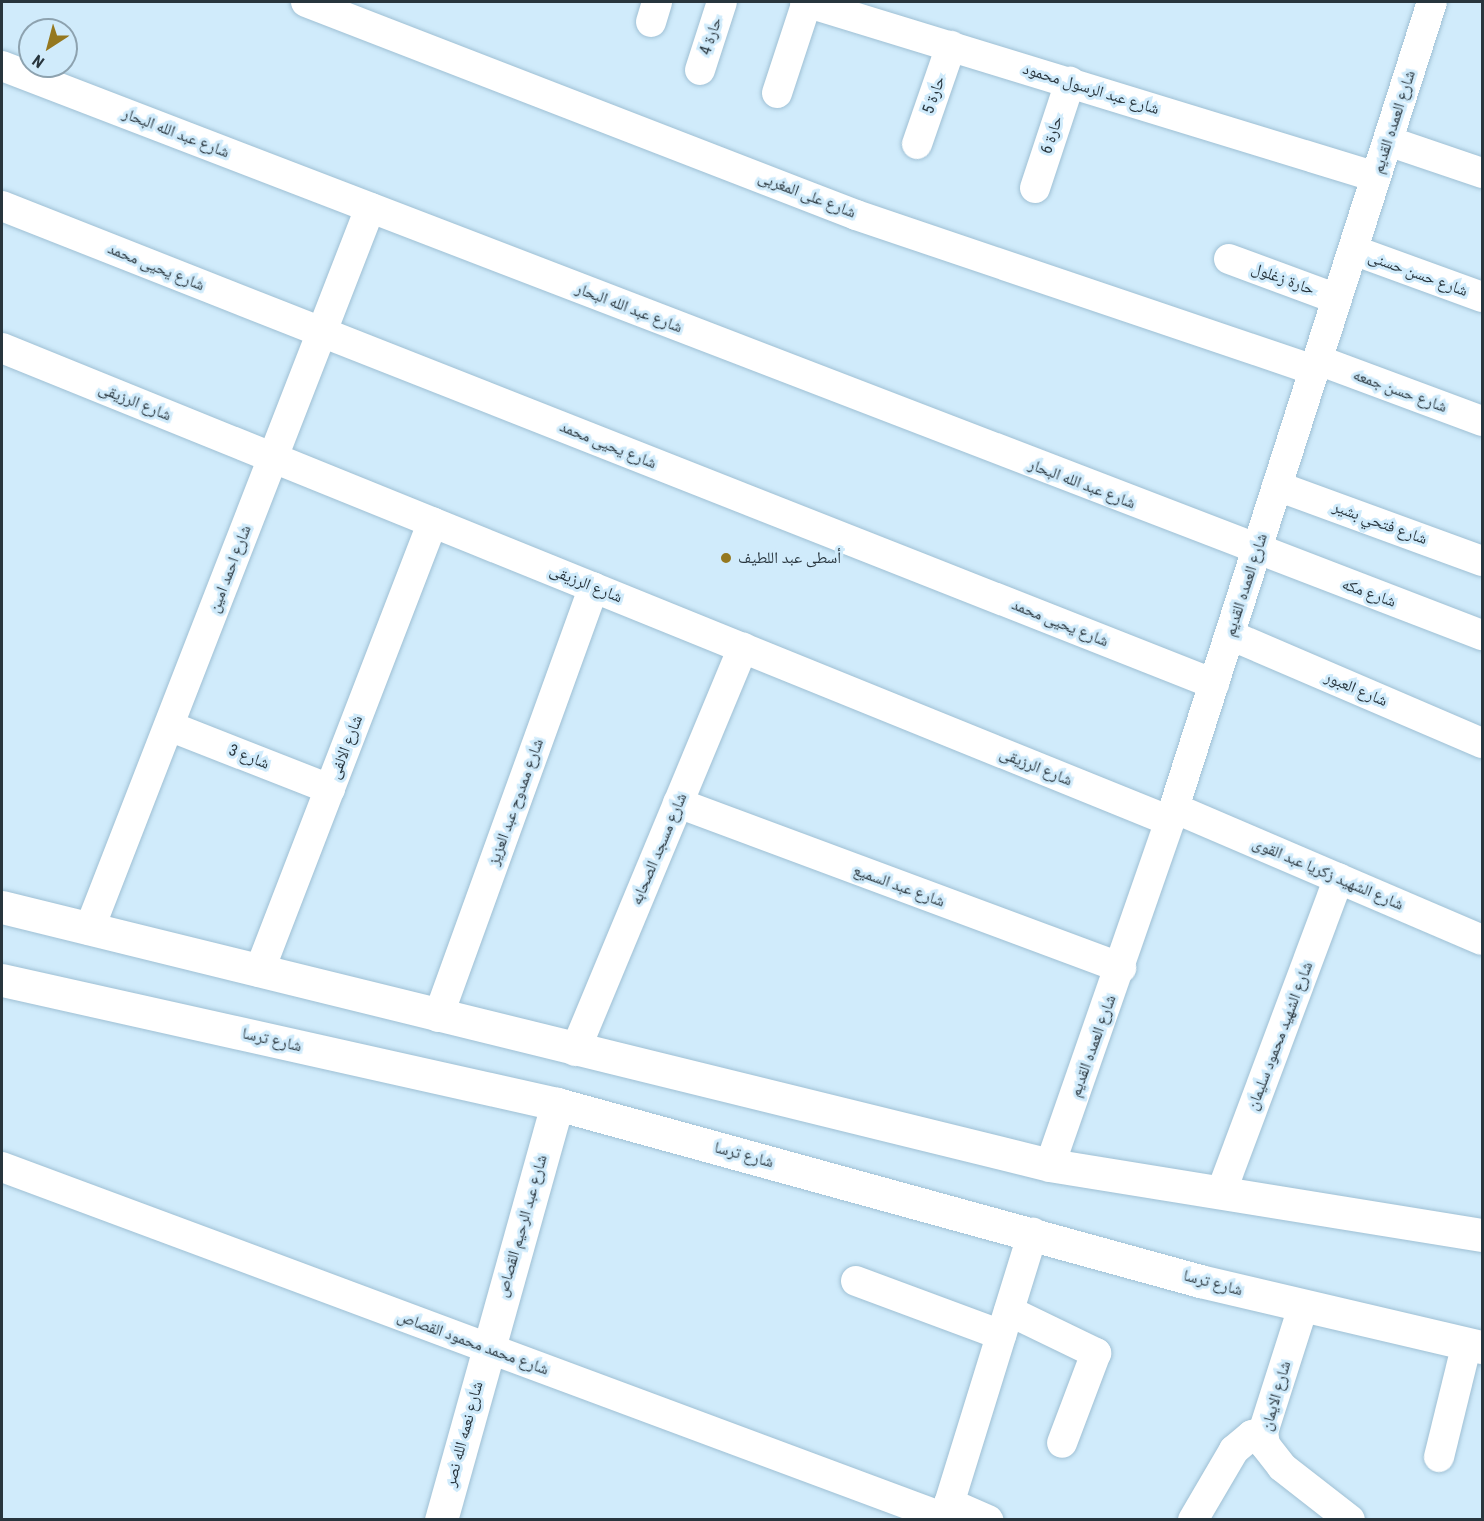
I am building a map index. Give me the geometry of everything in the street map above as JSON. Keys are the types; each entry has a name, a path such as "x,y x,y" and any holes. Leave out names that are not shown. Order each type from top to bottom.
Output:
{"main road":[{"path":"2,907 575,1051 1050,1165 1470,1232 1482,1256"},
{"name":"شارع ترسا","path":"6,978 557,1104 1303,1307 1477,1342"},
{"name":"شارع عبد الرحيم القصاص","path":"487,1348 557,1104"},
{"name":"شارع نعمه الله نصر","path":"441,1520 487,1348"}],"street":[{"name":"شارع على المغربى","path":"306,2 855,214 1316,365"},
{"name":"حارة 4","path":"700,70 722,2"},
{"path":"777,93 806,2"},
{"name":"شارع عبد الرسول محمود","path":"806,2 1376,177"},
{"name":"شارع العمده القديم","path":"1050,1165 1121,968 1172,815 1432,2"},
{"name":"حارة 5","path":"917,144 951,46"},
{"name":"شارع عبد الله البحار","path":"2,66 1256,551"},
{"name":"حارة 6","path":"1035,188 1070,82"},
{"path":"1388,141 1482,172"},
{"name":"شارع يحيى محمد","path":"2,206 1214,684"},
{"name":"شارع احمد امين","path":"89,930 370,208"},
{"name":"شارع حسن حسنى","path":"1353,250 1482,297"},
{"name":"حارة زغلول","path":"1229,259 1337,299"},
{"name":"شارع الرزيقى","path":"2,348 743,648 1172,815"},
{"name":"شارع حسن جمعه","path":"1316,365 1482,421"},
{"name":"شارع فتحي بشير","path":"1278,486 1482,561"},
{"name":"شارع الالفى","path":"259,972 433,522"},
{"name":"شارع مكه","path":"1256,551 1482,635"},
{"name":"شارع ممدوح عبد العزيز","path":"438,1017 594,587"},
{"name":"شارع العبور","path":"1230,635 1482,742"},
{"name":"شارع مسجد الصحابه","path":"575,1051 743,648"},
{"name":"شارع 3","path":"169,726 330,789"},
{"name":"شارع عبد السميع","path":"678,803 1121,968"},
{"name":"شارع الشهيد زكريا عبد القوى","path":"1172,815 1339,878 1482,940"},
{"name":"شارع الشهيد محمود سليمان","path":"1221,1193 1339,878"},
{"name":"شارع محمد محمود القصاص","path":"2,1167 487,1348 946,1514 988,1520"},
{"path":"946,1514 1033,1232"},
{"path":"856,1281 1005,1323 1096,1353 1062,1443"},
{"name":"شارع الايمان","path":"1303,1307 1263,1432 1272,1458 1340,1516"},
{"path":"1439,1457 1477,1342"},
{"path":"1193,1520 1234,1450 1252,1435 1263,1432"}],"place":[{"name":"أسطى عبد اللطيف","path":"726,558"}]}
